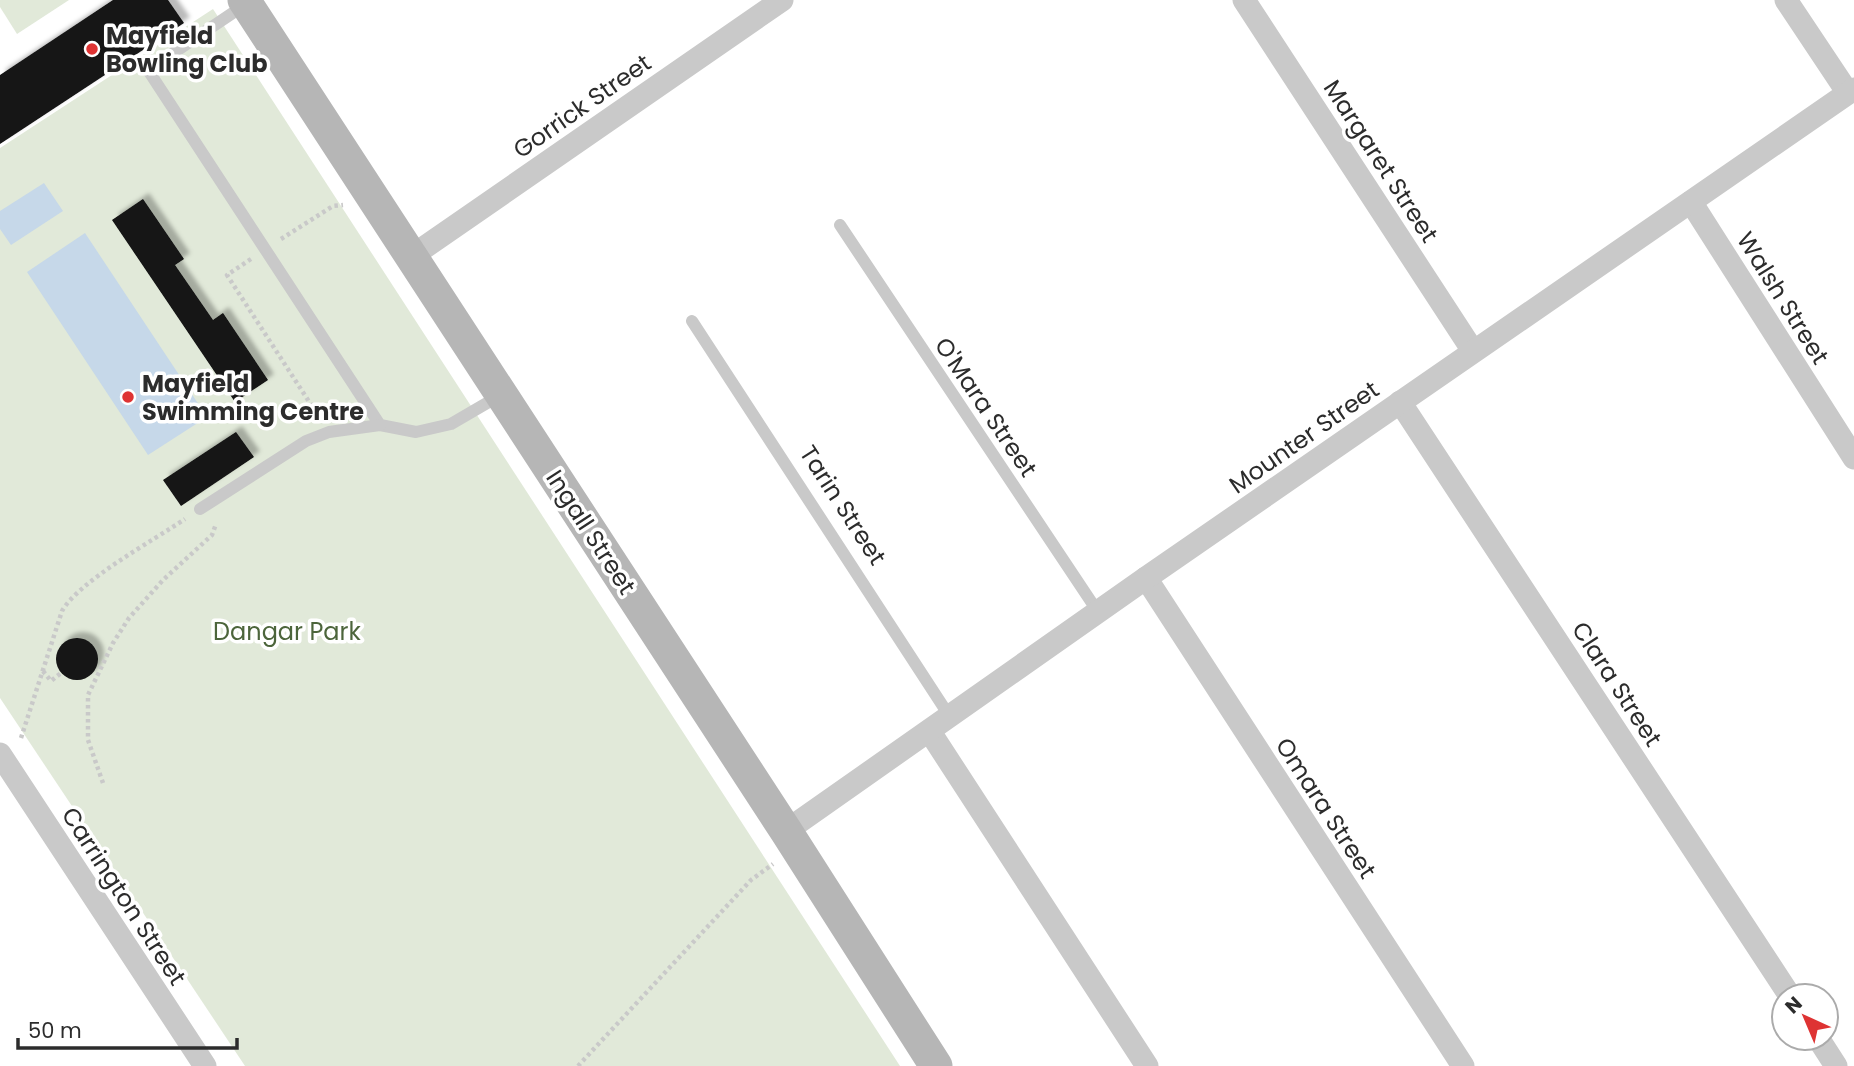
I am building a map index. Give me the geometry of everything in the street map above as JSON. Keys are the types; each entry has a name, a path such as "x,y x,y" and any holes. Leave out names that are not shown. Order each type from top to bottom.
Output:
{"main road":[{"name":"Ingall Street","path":"245,2 786,831 936,1066"}],"street":[{"name":"Gorrick Street","path":"412,256 782,0"},
{"name":"Margaret Street","path":"1244,0 1473,351"},
{"path":"1786,0 1851,91"},
{"name":"Mounter Street","path":"786,831 1146,578 1851,91"},
{"name":"Walsh Street","path":"1691,202 1854,458"},
{"name":"Clara Street","path":"1401,402 1781,982"},
{"name":"Omara Street","path":"1146,578 1463,1066"},
{"path":"930,732 1147,1066"},
{"name":"Carrington Street","path":"0,754 205,1066"}],"lane":[{"path":"245,2 148,70 380,425"},
{"name":"O'Mara Street","path":"840,225 1098,612"},
{"name":"Tarin Street","path":"692,321 950,717"},
{"path":"200,509 306,441 329,432 380,425 416,432 451,424 502,395"}],"path":[{"path":"21,738 67,601 83,587 200,509"},
{"path":"103,783 88,740 88,695 113,643 129,618 190,555"},
{"path":"42,670 51,681 61,673"},
{"path":"578,1066 751,880 773,863"}],"green space":[{"path":"0,0 69,0 17,34 0,7"},
{"name":"Dangar Park","path":"213,9 900,1066 245,1066 0,698 0,148"}],"water":[{"path":"44,183 63,211 11,245 0,229 0,211"},
{"path":"85,233 207,417 148,455 27,272"}],"building":[{"name":"Mayfield Bowling Club","path":"113,0 168,0 184,23 0,144 0,75"},
{"path":"143,199 184,259 175,265 213,320 223,313 268,380 235,402 112,220"},
{"path":"236,432 254,457 181,506 163,480"},
{"path":"77,638 92,644 98,659 92,674 77,680 62,674 56,659 62,644"}],"place":[{"name":"Mayfield Bowling Club","path":"92,49"},
{"name":"Mayfield Swimming Centre","path":"128,397"}]}
